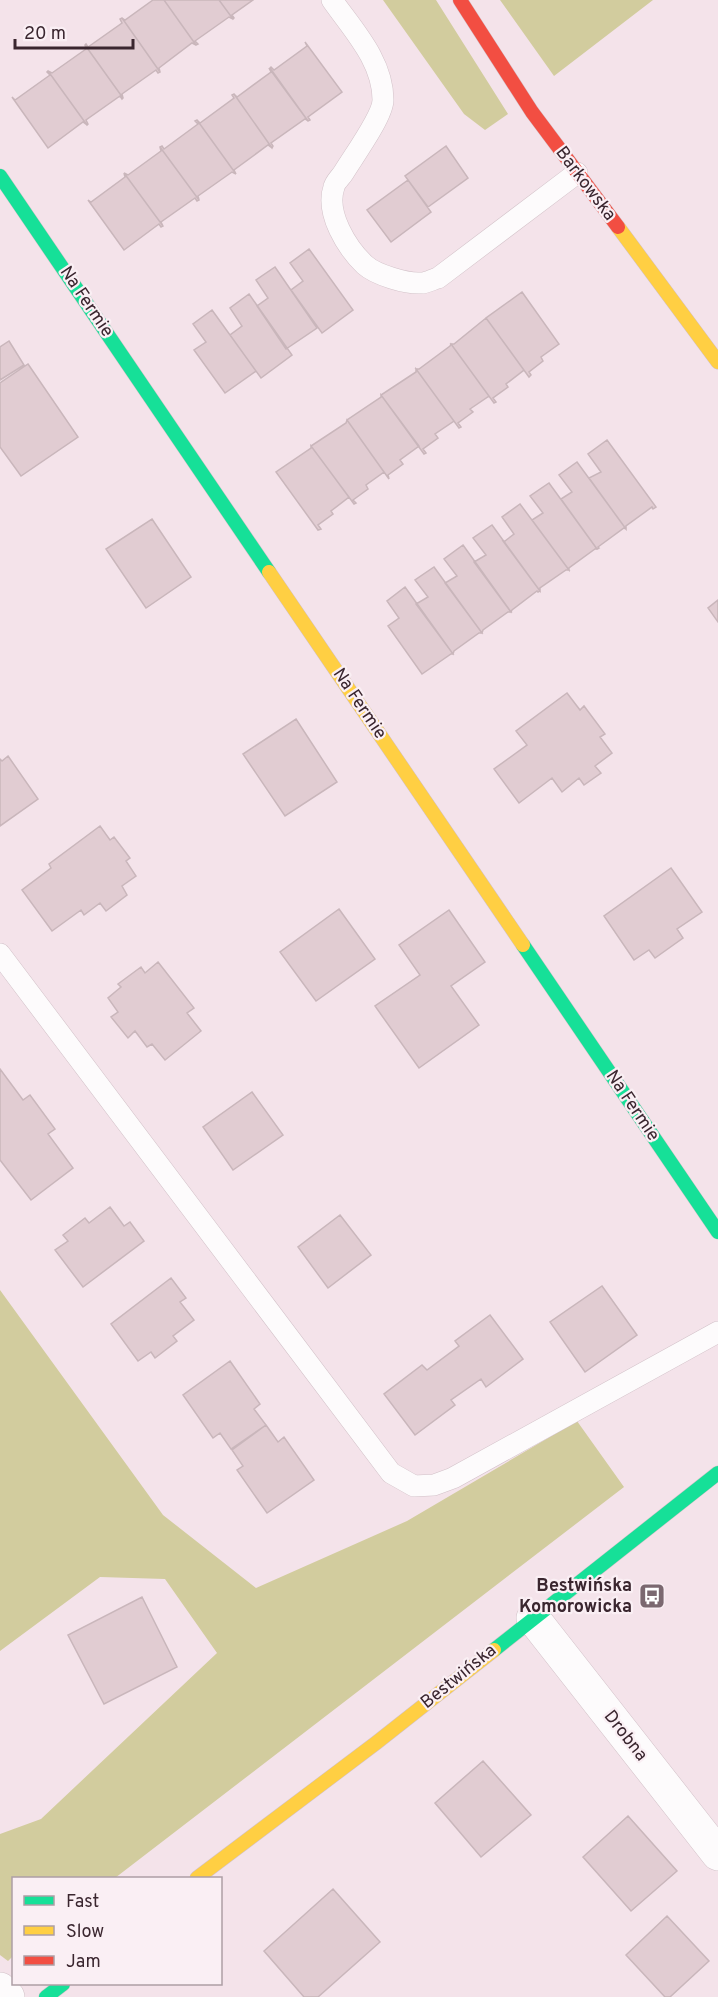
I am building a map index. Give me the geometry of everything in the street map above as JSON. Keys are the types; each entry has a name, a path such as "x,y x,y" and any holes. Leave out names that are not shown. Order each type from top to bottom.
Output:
{"street":[{"name":"Barkowska","path":"460,0 532,112 718,362"},
{"name":"Na Fermie","path":"0,176 718,1232"},
{"name":"Bestwińska","path":"198,1877 376,1743 718,1473"},
{"name":"Drobna","path":"533,1618 718,1854"},
{"path":"46,1997 61,1985"},
{"path":"0,1989 8,1997"}],"lane":[{"path":"332,0 373,58 382,82 384,104 334,188 332,205 335,222 366,266 388,277 422,284 438,278 577,173"},
{"path":"0,954 391,1473 414,1486 434,1485 453,1478 718,1332"}],"shaded area":[{"path":"383,0 436,0 508,114 485,130 464,114"},
{"path":"500,0 653,0 554,76"},
{"path":"0,1290 163,1515 256,1588 407,1521 577,1421 624,1487 116,1877 12,1877 12,1957 8,1961 0,1955 0,1834 41,1819 217,1653 165,1579 100,1577 0,1651"}],"building":[{"path":"153,0 164,0 196,45 192,43 159,68 160,72 122,18 125,20"},
{"path":"164,0 219,0 233,19 229,17 195,41 198,44 196,45"},
{"path":"219,0 253,0 232,15 233,19"},
{"path":"122,18 160,72 156,70 122,94 123,98 85,45 88,47 122,23 120,19"},
{"path":"305,42 342,92 308,117 310,120 308,121 270,68 274,70 307,46"},
{"path":"85,45 123,98 120,96 86,120 87,125 48,71 52,73 86,49"},
{"path":"269,68 308,121 305,119 271,143 272,148 234,94 237,97 271,72"},
{"path":"48,71 87,125 83,122 48,148 12,97 15,100 50,75"},
{"path":"234,94 272,148 268,145 234,170 236,174 197,120 200,123 234,98 232,95"},
{"path":"197,120 236,174 232,172 198,196 199,200 160,147 164,149 198,124 195,121"},
{"path":"446,146 468,178 428,207 405,176"},
{"path":"160,147 199,200 195,198 161,222 163,226 124,173 128,175 161,151"},
{"path":"124,173 163,226 159,224 124,250 88,200 91,202 125,177"},
{"path":"408,180 431,212 391,242 367,210"},
{"path":"309,249 353,310 322,333 291,290 303,281 290,263"},
{"path":"275,267 317,328 286,349 257,306 268,298 256,280"},
{"path":"522,292 559,344 541,357 543,361 529,372 531,375 529,377 486,318"},
{"path":"249,294 292,355 261,378 230,335 242,326 230,308"},
{"path":"212,310 256,371 225,393 194,350 206,342 193,324"},
{"path":"486,318 524,370 506,384 508,387 493,398 496,402 494,403 451,344"},
{"path":"9,341 24,365 0,380 0,347"},
{"path":"451,344 489,396 470,409 473,412 458,423 461,427 459,428 416,369"},
{"path":"28,364 78,437 21,476 0,447 0,383"},
{"path":"416,369 454,421 435,434 438,438 423,449 426,453 424,454 381,395 416,372"},
{"path":"381,395 419,446 400,460 403,464 388,475 389,479 347,420"},
{"path":"347,420 384,472 366,485 368,489 353,500 356,503 354,504 311,446 346,423"},
{"path":"607,440 656,507 653,509 652,507 626,526 626,529 589,478 601,472 588,454"},
{"path":"311,446 349,497 331,511 333,514 318,525 321,529 318,530 276,472"},
{"path":"577,462 626,529 624,528 597,549 561,499 572,492 559,475"},
{"path":"549,483 597,549 569,570 532,520 543,513 530,496"},
{"path":"520,504 569,570 540,588 540,591 503,541 514,534 502,517"},
{"path":"152,519 191,577 146,608 106,549"},
{"path":"492,525 540,591 511,612 474,562 486,555 473,538"},
{"path":"463,545 511,612 483,630 482,633 445,583 457,576 444,559"},
{"path":"434,567 482,633 454,651 453,654 416,604 428,597 415,580"},
{"path":"405,587 453,654 422,674 388,626 399,618 387,601"},
{"path":"718,600 718,622 708,608"},
{"path":"567,693 580,710 584,706 605,734 600,737 612,753 595,766 601,773 584,785 579,778 562,792 552,778 519,803 494,769 527,745 516,731"},
{"path":"296,719 337,782 285,816 243,754"},
{"path":"8,756 38,799 0,826 0,759 2,761"},
{"path":"100,826 110,840 114,837 130,858 126,861 136,876 122,886 127,895 106,911 100,903 84,915 81,910 52,931 22,890 51,868 49,864"},
{"path":"671,868 702,912 677,929 683,938 655,958 649,950 634,960 604,916"},
{"path":"339,909 375,959 316,1001 280,952"},
{"path":"449,910 485,962 451,986 479,1025 419,1068 375,1006 420,975 399,945"},
{"path":"158,962 194,1008 187,1013 201,1031 165,1060 152,1044 147,1047 135,1031 128,1038 111,1017 118,1012 108,998 121,987 118,984 141,967 145,973"},
{"path":"0,1069 23,1100 30,1095 55,1129 48,1134 73,1168 31,1200 0,1160"},
{"path":"252,1092 283,1135 233,1170 203,1127"},
{"path":"110,1207 124,1226 130,1222 144,1241 83,1287 55,1250 68,1241 63,1235 85,1218 89,1223"},
{"path":"340,1215 371,1255 328,1288 298,1247"},
{"path":"171,1278 186,1298 180,1302 194,1320 173,1336 177,1341 155,1358 151,1352 138,1361 111,1324"},
{"path":"602,1286 637,1335 585,1372 550,1322"},
{"path":"490,1315 523,1359 486,1387 481,1379 451,1400 455,1405 415,1435 384,1394 422,1365 427,1370 459,1346 455,1341"},
{"path":"230,1361 260,1404 254,1409 266,1425 231,1449 220,1433 213,1438 183,1395"},
{"path":"266,1425 278,1442 284,1437 314,1480 267,1513 237,1470 243,1466 232,1450"},
{"path":"142,1597 177,1667 104,1704 68,1635"},
{"path":"483,1761 531,1815 481,1857 435,1803"},
{"path":"628,1816 677,1871 631,1911 583,1857"},
{"path":"333,1889 380,1942 318,1997 304,1997 264,1951"},
{"path":"667,1916 709,1961 670,1997 665,1997 626,1955"}],"traffic: fast":[{"path":"0,176 269,572"},
{"path":"523,945 718,1232"},
{"path":"494,1650 718,1473"},
{"path":"46,1997 62,1985"}],"traffic: slow":[{"path":"618,227 718,362"},
{"path":"269,572 523,945"},
{"path":"198,1877 376,1743 494,1650"}],"traffic: jam":[{"path":"460,0 532,112 618,227"}],"place":[{"name":"Bestwińska Komorowicka","path":"652,1596"}]}
